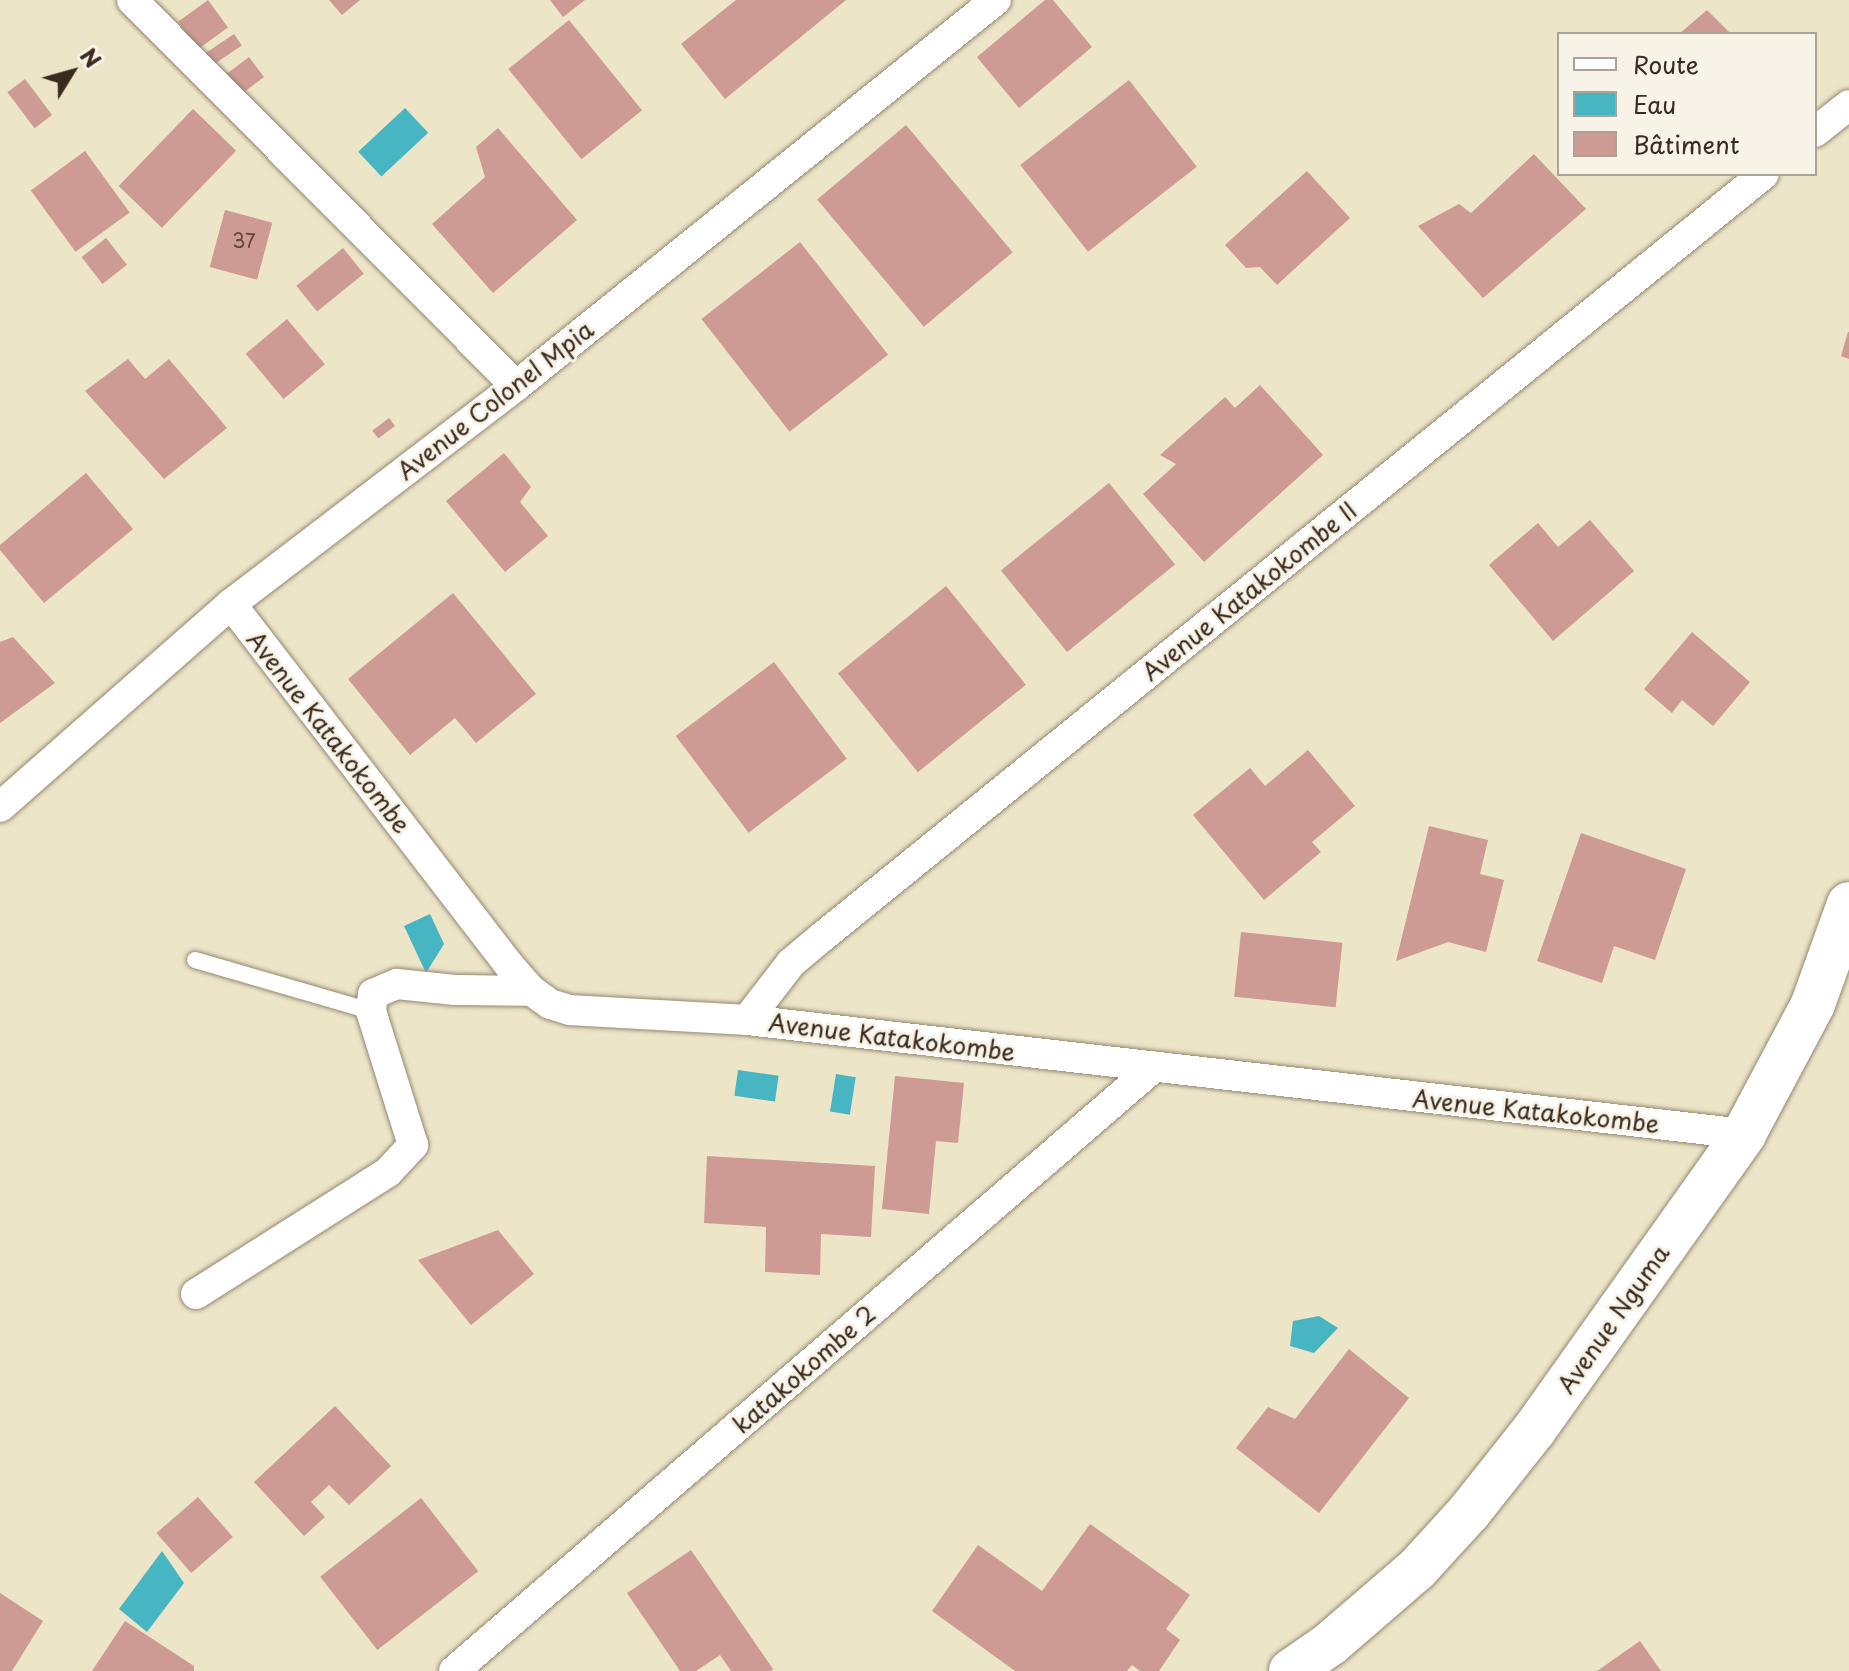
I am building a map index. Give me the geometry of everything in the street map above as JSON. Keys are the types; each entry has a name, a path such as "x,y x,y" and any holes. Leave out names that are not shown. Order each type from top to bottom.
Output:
{"main road":[{"name":"Avenue Nguma","path":"1291,1671 1376,1606 1469,1512 1534,1430 1744,1134 1813,1004 1849,904"}],"street":[{"path":"132,0 516,386"},
{"name":"Avenue Colonel Mpia","path":"0,807 231,604 516,386 996,0"},
{"path":"1817,130 1849,105"},
{"name":"Avenue Katakokombe II","path":"747,1020 791,963 822,937 1762,176"},
{"name":"Avenue Katakokombe","path":"231,604 532,991 550,1004 570,1010 747,1020 1744,1134"},
{"path":"196,1294 388,1172 413,1145 371,1011 373,994 397,984 455,990 532,991"},
{"name":"katakokombe 2","path":"454,1671 1154,1067"}],"lane":[{"path":"195,960 371,1011"}],"water":[{"path":"405,108 428,133 381,177 358,152"},
{"path":"430,914 444,944 426,973 404,926"},
{"path":"738,1070 779,1076 775,1101 734,1096"},
{"path":"836,1074 856,1077 850,1115 830,1112"},
{"path":"1319,1316 1338,1328 1314,1353 1290,1346 1293,1321"},
{"path":"162,1551 184,1583 147,1632 119,1609"}],"building":[{"path":"208,0 228,28 198,49 178,22"},
{"path":"329,0 360,0 342,15"},
{"path":"550,0 585,0 563,17"},
{"path":"736,0 846,0 725,99 681,44"},
{"path":"1045,0 1053,0 1092,47 1019,108 977,57"},
{"path":"1707,10 1729,32 1681,32"},
{"path":"569,20 642,110 581,159 508,69"},
{"path":"234,34 242,46 214,65 206,53"},
{"path":"249,57 264,77 237,97 222,77"},
{"path":"25,79 52,115 35,128 7,92"},
{"path":"1129,80 1197,167 1088,252 1020,165"},
{"path":"193,109 236,151 162,228 119,186"},
{"path":"906,125 1013,252 924,327 817,200"},
{"path":"498,128 577,220 493,293 432,224 485,177 476,147"},
{"path":"85,151 130,212 75,252 31,190"},
{"path":"1534,154 1586,209 1483,298 1418,226 1459,204 1471,213"},
{"path":"1307,171 1350,218 1277,285 1260,267 1246,268 1225,245"},
{"path":"225,210 272,223 257,280 210,267"},
{"path":"106,238 127,265 103,284 82,257"},
{"path":"800,242 888,355 790,432 701,319"},
{"path":"343,248 364,274 317,311 296,286"},
{"path":"287,319 325,364 284,399 246,354"},
{"path":"1849,332 1849,359 1841,356"},
{"path":"128,359 145,379 169,359 227,428 164,479 85,391"},
{"path":"1260,385 1323,455 1204,562 1143,494 1176,464 1160,455 1225,397 1235,408"},
{"path":"389,418 395,426 378,439 372,431"},
{"path":"504,453 531,487 520,502 548,536 505,572 446,501"},
{"path":"86,473 133,529 44,603 0,550 0,545"},
{"path":"1109,483 1175,565 1067,652 1001,570"},
{"path":"1590,520 1634,571 1553,641 1489,565 1538,523 1558,547"},
{"path":"946,586 1026,685 918,772 838,673"},
{"path":"453,593 536,694 476,743 455,718 410,755 348,679"},
{"path":"1692,632 1750,682 1713,726 1682,700 1672,713 1644,689"},
{"path":"13,637 55,683 0,723 0,642"},
{"path":"774,662 847,759 749,833 676,736"},
{"path":"1308,750 1355,806 1312,842 1321,852 1264,900 1193,815 1250,768 1265,786"},
{"path":"1429,826 1488,840 1480,874 1504,880 1486,952 1448,942 1396,961"},
{"path":"1581,833 1686,869 1655,960 1614,946 1602,983 1537,961"},
{"path":"1241,932 1342,943 1336,1007 1234,997"},
{"path":"895,1076 964,1083 958,1143 936,1141 929,1214 882,1209"},
{"path":"707,1156 875,1166 871,1237 821,1234 820,1275 765,1272 766,1227 704,1223"},
{"path":"498,1230 534,1274 471,1325 418,1260"},
{"path":"1349,1349 1409,1398 1319,1513 1236,1448 1268,1407 1295,1419"},
{"path":"335,1406 391,1466 349,1505 329,1485 311,1502 325,1517 304,1536 254,1482"},
{"path":"198,1497 233,1537 191,1573 156,1533"},
{"path":"421,1498 478,1571 377,1650 320,1577"},
{"path":"1090,1524 1190,1595 1166,1629 1180,1640 1159,1671 1140,1671 1132,1665 1127,1671 1015,1671 932,1611 978,1545 1042,1591"},
{"path":"691,1550 773,1669 771,1671 731,1671 720,1655 696,1671 680,1671 627,1593"},
{"path":"0,1593 43,1621 12,1671 0,1671"},
{"path":"125,1621 194,1666 194,1671 92,1671"},
{"path":"1640,1641 1661,1671 1597,1671"}]}
